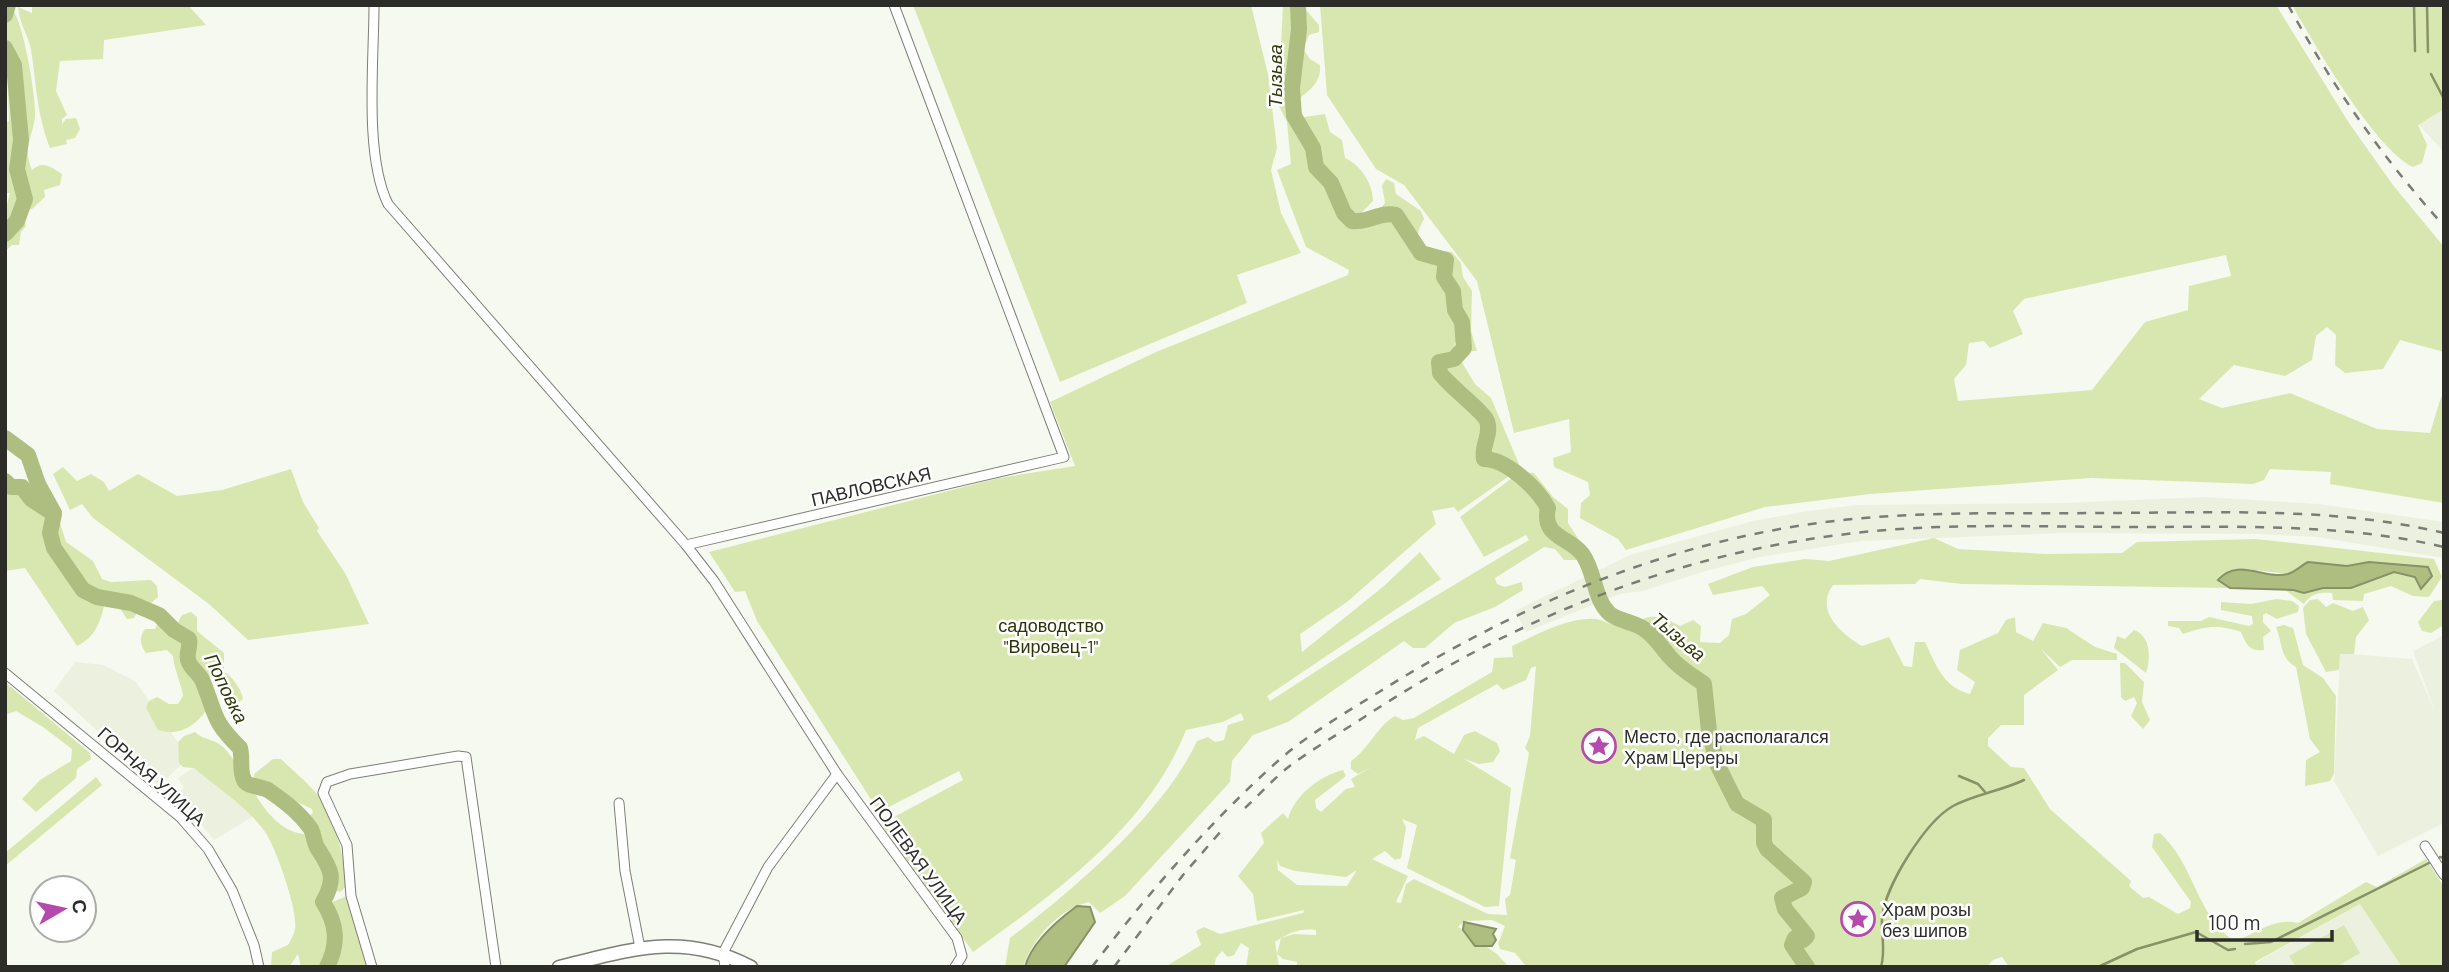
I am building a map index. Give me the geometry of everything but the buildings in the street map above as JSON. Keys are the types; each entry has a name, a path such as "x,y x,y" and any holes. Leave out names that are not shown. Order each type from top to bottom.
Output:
{"main road":[{"path":"559,967 639,948 688,945 724,960 751,967"}],"street":[{"name":"ПОЛЕВАЯ УЛИЦА","path":"374,5 375,157 388,204 686,545 714,581 837,774 957,938 962,956 956,967"},
{"name":"ПАВЛОВСКАЯ","path":"686,545 1064,457 894,5"},
{"name":"ГОРНАЯ УЛИЦА","path":"5,673 180,817 208,849 232,890 254,945 259,967"},
{"path":"372,967 351,896 346,845 323,793 327,782 350,774 466,757 496,967"},
{"path":"724,960 768,867 837,774"},
{"path":"619,803 625,871 639,948"},
{"path":"2425,846 2444,875"}],"shaded area":[{"path":"2444,109 2444,152 2418,124"},
{"path":"2205,497 2319,504 2444,522 2444,558 2317,537 2259,534 2063,533 1861,541 1760,557 1643,591 1620,594 1526,632 1515,611 1630,555 1753,521 1808,511 1857,505 2063,503"},
{"path":"2308,562 2347,566 2369,562 2428,567 2432,576 2421,589 2415,577 2394,572 2351,588 2323,588 2304,593 2293,590 2230,588 2218,580 2234,570 2288,574"},
{"path":"2444,635 2444,823 2378,856 2334,781 2340,653 2412,659 2434,709 2413,651"},
{"path":"75,662 103,665 135,681 179,744 187,759 158,787 54,691"},
{"path":"196,766 254,816 214,840 176,793 184,788 178,778"},
{"path":"2444,887 2444,967 2257,967 2255,963 2364,902"},
{"path":"1077,906 1090,907 1095,922 1064,967 1025,967 1039,941"},
{"path":"1464,922 1496,929 1493,934 1496,940 1492,946 1475,946 1463,930"}],"green space":[{"path":"32,5 188,5 206,25 104,40 103,59 60,61 56,91 67,115 62,119 62,124 66,119 76,118 80,129 75,138 66,140 67,144 50,148 39,110 31,50 18,7 32,13"},
{"path":"913,5 1251,5 1268,74 1277,148 1271,170 1281,213 1301,253 1237,275 1247,303 1060,382"},
{"name":"садоводство \"Вировец-1\"","path":"1283,5 1306,5 1306,10 1319,25 1319,32 1309,35 1303,49 1310,59 1320,65 1320,72 1316,83 1293,104 1293,112 1299,118 1325,114 1330,132 1342,140 1345,158 1361,170 1371,188 1373,201 1361,213 1363,218 1373,218 1385,203 1382,186 1386,179 1394,183 1396,194 1421,211 1424,219 1417,239 1423,252 1429,255 1434,250 1452,252 1461,263 1463,277 1472,291 1471,331 1477,351 1470,351 1460,342 1455,343 1454,349 1475,384 1491,398 1519,464 1515,472 1458,512 1454,507 1432,511 1436,524 1347,602 1300,634 1302,652 1384,586 1420,552 1441,579 1267,696 1270,701 1394,621 1529,540 1526,535 1484,557 1460,517 1520,472 1534,473 1553,497 1568,509 1568,523 1588,554 1577,560 1564,560 1555,549 1544,547 1495,578 1497,584 1505,587 1522,582 1523,590 1495,607 1454,623 1425,648 1413,648 1404,641 1288,722 1253,735 1232,761 1230,782 1125,896 1100,913 1089,902 1078,905 1048,926 1033,946 1023,967 1005,967 1010,938 1088,873 1140,822 1182,768 1197,741 1208,737 1215,742 1224,740 1228,725 1244,720 1241,713 1223,722 1186,730 1169,765 1124,827 1096,855 1036,906 973,952 881,824 963,780 959,771 879,812 757,621 745,591 735,592 709,552 999,478 1075,466 1050,402 1156,352 1348,275 1349,270 1306,247 1277,170 1291,164 1287,122 1278,104"},
{"path":"1320,5 2276,5 2349,123 2393,185 2444,247 2444,352 2400,340 2383,369 2345,373 2335,365 2336,335 2327,327 2316,336 2312,360 2285,376 2234,365 2199,399 2222,408 2290,393 2377,429 2430,433 2441,397 2444,397 2444,503 2330,484 2331,472 2270,469 2264,480 2253,484 2091,478 1870,494 1765,507 1626,550 1618,539 1580,518 1581,503 1590,495 1588,482 1554,467 1553,458 1571,452 1569,419 1514,433 1477,281 1404,185 1376,169 1327,95","holes":["2226,255 2231,276 2189,286 2188,310 2145,322 2092,390 1958,401 1954,379 1966,365 1969,343 1984,341 1990,348 2023,334 2013,311 2024,299"]},
{"path":"2292,5 2444,5 2444,109 2418,125 2427,145 2422,163 2413,167 2398,157 2364,119"},
{"path":"5,9 12,9 16,16 31,73 35,118 28,153 32,170 43,165 62,174 60,185 44,190 45,197 32,209 23,211 26,226 21,232 19,245 12,245 5,251 5,213 10,193 5,193 5,124 9,121"},
{"path":"63,467 77,481 91,474 104,482 109,491 138,474 177,496 222,490 291,469 303,502 319,528 317,531 345,573 369,624 248,640 209,604 93,518 82,504 70,510 53,474"},
{"path":"5,484 59,520 66,542 93,561 102,579 111,582 151,580 157,586 158,597 151,603 141,605 134,618 127,619 114,599 105,600 97,627 89,638 77,646 25,568 5,571"},
{"path":"1934,538 1958,549 2046,554 2122,553 2137,542 2256,539 2434,559 2442,577 2429,597 2413,596 2391,586 2364,594 2363,601 2333,600 2332,593 2324,593 2313,595 2304,604 2285,590 2304,593 2323,588 2353,587 2394,572 2415,577 2432,576 2427,567 2369,562 2347,566 2308,562 2288,574 2246,569 2218,580 2230,588 1962,584 1920,579 1915,584 1833,585 1827,604 1833,621 1846,635 1862,646 1889,637 1904,666 1912,667 1915,642 1925,642 1947,681 1970,694 1975,682 1957,670 1960,650 1998,633 2006,620 2015,617 2016,632 2033,641 2043,623 2066,628 2095,647 2117,654 2117,660 2072,660 2060,667 2041,649 2058,670 2024,695 2024,725 2001,725 1988,738 1988,746 2011,767 2024,768 2050,809 2131,881 2129,886 2143,898 2149,897 2178,914 2190,908 2191,902 2152,847 2154,834 2160,833 2181,860 2212,919 2235,941 2274,924 2298,923 2366,882 2377,887 2426,859 2444,887 2444,967 2402,967 2360,904 2255,962 2257,967 2009,967 2002,957 1993,960 1987,967 1535,967 1525,965 1515,953 1500,949 1498,944 1505,926 1492,920 1464,921 1458,927 1497,954 1509,967 1297,967 1297,962 1283,959 1277,954 1281,938 1275,942 1279,967 1246,967 1249,948 1241,943 1234,955 1228,957 1222,951 1216,958 1214,967 1165,967 1201,945 1196,931 1204,927 1220,934 1303,913 1304,910 1257,921 1253,894 1238,876 1264,843 1261,833 1283,813 1288,819 1302,795 1325,777 1343,770 1346,776 1315,800 1316,808 1321,812 1346,789 1355,787 1351,779 1373,766 1358,774 1351,769 1351,761 1389,720 1395,716 1403,720 1414,718 1492,672 1494,658 1513,657 1512,646 1563,624 1596,619 1614,625 1658,617 1680,626 1693,620 1701,626 1700,642 1720,643 1729,635 1732,619 1746,614 1770,595 1762,586 1713,595 1708,584 1753,567 1805,559 1829,561","holes":["1536,666 1530,736 1525,748 1529,753 1510,858 1516,860 1510,895 1505,899 1507,915 1488,914 1414,879 1406,884 1401,903 1396,902 1408,876 1372,859 1385,851 1395,860 1401,858 1406,827 1402,819 1417,825 1407,868 1485,907 1499,906 1511,788 1464,759 1479,764 1493,762 1500,751 1497,743 1475,731 1464,735 1454,754 1424,736 1415,740 1418,728 1497,684 1503,690 1526,680 1531,668","1277,859 1280,866 1295,871 1346,877 1357,870 1347,886 1297,885 1278,870","1316,930 1316,935 1294,934 1281,938 1294,932"]},
{"path":"2444,595 2444,625 2431,633 2422,631 2418,622 2434,601 2442,600"},
{"path":"2276,599 2292,601 2299,606 2298,612 2277,619 2266,613 2263,615 2263,622 2271,631 2263,637 2264,650 2251,648 2241,632 2233,629 2212,627 2183,634 2179,628 2168,626 2168,621 2201,621 2209,617 2249,626 2253,624 2252,616 2221,610 2221,602 2251,604"},
{"path":"2318,599 2326,607 2333,603 2353,611 2363,607 2369,620 2356,637 2354,654 2340,654 2339,670 2326,672 2306,634 2303,608 2310,600"},
{"path":"191,612 197,617 197,631 224,653 224,672 236,684 243,699 236,704 212,677 206,678 214,696 199,719 176,732 158,730 146,708 149,701 157,697 169,704 178,704 183,696 173,656 167,650 146,653 141,638 145,629 155,629 158,623 164,622 170,626 177,624 182,615"},
{"path":"2284,625 2293,628 2303,665 2323,678 2336,696 2334,774 2330,781 2305,786 2306,760 2320,752 2310,739 2296,667 2282,650 2276,627"},
{"path":"2134,630 2144,637 2147,643 2149,661 2146,673 2114,648 2117,636 2125,639"},
{"path":"2120,663 2125,663 2144,682 2142,702 2150,720 2143,729 2131,716 2137,703 2134,697 2125,701 2121,697"},
{"path":"5,682 90,753 91,759 77,769 76,778 36,812 22,799 40,780 71,761 72,749 16,711 5,715"},
{"path":"195,732 223,747 269,814 294,832 310,834 313,830 307,817 313,813 312,809 254,782 254,774 273,759 281,759 320,798 331,817 339,841 346,887 340,892 329,887 325,890 322,904 331,924 335,925 339,922 330,903 347,896 371,967 301,967 298,954 289,967 271,967 272,952 288,945 295,929 286,881 267,835 252,816 194,768 183,767 179,763 178,742 184,736"},
{"path":"96,777 102,785 5,866 5,853"},
{"path":"2344,925 2360,953 2336,967 2296,967 2289,956"}],"waterway":[{"name":"Поповка","path":"5,15 8,5"},
{"name":"Тызьва","path":"1298,5 1299,29 1292,88 1294,116 1313,148 1316,167 1331,183 1344,213 1352,221 1396,215 1421,253 1446,260 1444,277 1453,291 1455,310 1462,322 1464,348 1454,359 1439,362 1440,373 1487,421 1484,459 1510,469 1536,491 1548,508 1547,518 1553,531 1583,555 1601,601 1610,614 1648,632 1678,665 1704,684 1709,731 1718,766 1737,804 1764,820 1764,843 1767,849 1804,882 1802,888 1782,898 1785,909 1807,936 1803,940 1795,938 1792,945 1807,967"},
{"path":"2414,5 2415,51"},
{"path":"2427,5 2428,52"},
{"name":"Поповка","path":"5,48 14,65 21,140 17,169 25,199 17,221 5,234"},
{"path":"2431,74 2444,99"},
{"path":"5,438 28,455 38,484 54,513"},
{"name":"Поповка","path":"5,481 11,487 22,487 31,499 54,514 50,533 54,548 83,590 97,597 131,603 159,615 174,630 189,639 188,660 202,679 220,724 240,748 244,780 248,784 268,790 301,817 311,829 317,847 327,863 331,881 323,902 335,934 327,967"},
{"path":"1959,776 1978,784 1985,792"},
{"path":"1881,967 1882,918 1885,905 1898,873 1919,840 1942,814 1953,806 2024,780"},
{"path":"2440,857 2444,858"},
{"path":"2245,944 2271,942 2429,863"},
{"path":"2098,967 2137,949 2196,932 2228,950 2235,949"}],"railway":[{"path":"2288,5 2359,120 2444,226"},
{"path":"1092,967 1135,912 1204,833 1253,784 1302,741 1379,692 1478,635 1583,587 1692,549 1747,535 1840,520 1987,513 2272,513 2359,518 2444,533"},
{"path":"1245,808 1285,770 1311,751 1481,648 1595,597 1654,576 1776,545 1839,535 1912,528 2022,526 2289,528 2367,534 2444,547"},
{"path":"1114,967 1183,875 1222,830"}],"place":[{"name":"Место, где располагался Храм Цереры","path":"1599,746"},
{"name":"Храм розы без шипов","path":"1858,919"}]}
